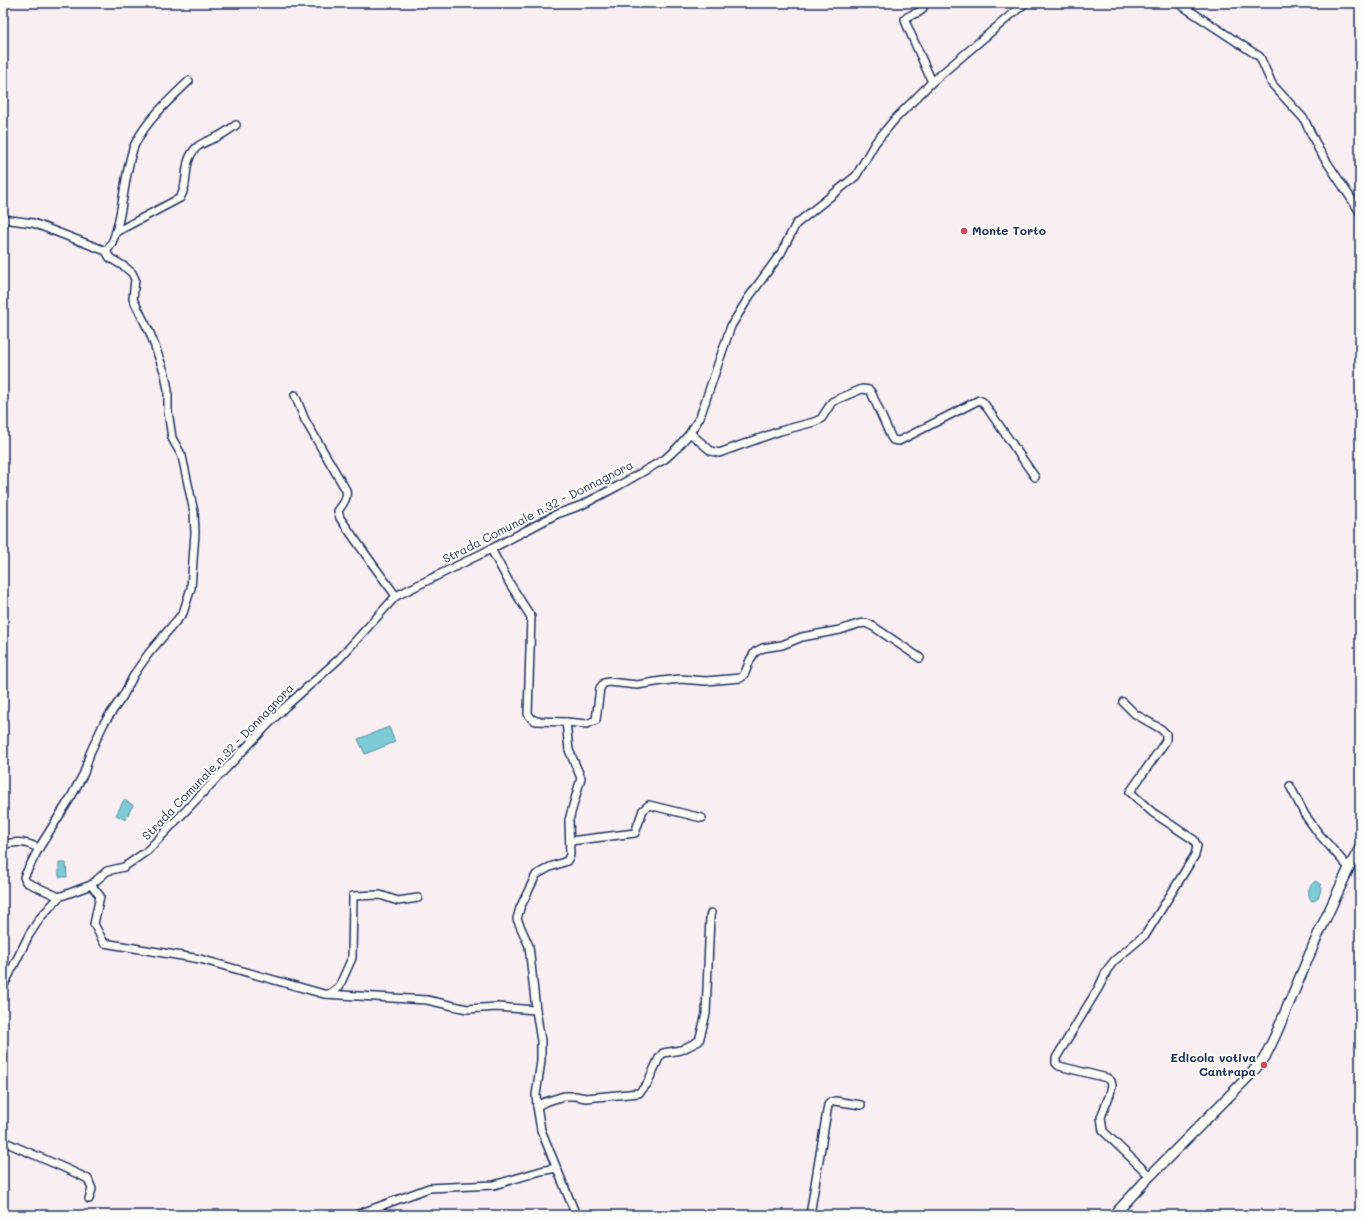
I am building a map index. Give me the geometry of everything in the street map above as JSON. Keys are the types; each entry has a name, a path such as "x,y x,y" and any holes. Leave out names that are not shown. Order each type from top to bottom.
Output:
{"main road":[{"path":"1114,1215 1150,1176 1250,1075 1265,1057 1317,937 1349,868 1360,848"}],"street":[{"path":"924,3 921,12 908,16 906,23 932,82"},
{"name":"Strada Comunale n.32 - Donnagnora","path":"3,988 29,935 40,918 59,897 91,885 107,871 124,867 147,851 284,708 339,659 396,596 491,549 557,514 582,505 665,459 690,433 700,417 731,326 749,297 781,253 796,224 856,176 875,143 895,119 932,82 1025,3"},
{"path":"1178,3 1260,57 1272,84 1304,119 1318,150 1360,212"},
{"path":"106,251 110,247 116,232 130,162 135,145 152,119 189,81"},
{"path":"116,232 180,198 184,191 188,162 194,150 199,144 219,136 236,126"},
{"path":"3,219 33,223 106,251 110,258 132,273 135,279 133,299 150,333 165,374 168,390 168,411 172,438 182,456 194,512 195,533 191,588 183,613 139,668 123,696 104,723 90,753 84,773 71,797 39,848 24,877 26,882 59,897"},
{"path":"690,433 711,451 719,452 780,431 821,419 832,402 862,389 869,390 871,392 890,436 893,440 899,441 979,400 983,402 1035,478"},
{"path":"295,395 305,420 346,490 346,499 338,511 340,518 396,596"},
{"path":"491,549 510,584 531,617 528,714 536,721 587,724 596,720 600,688 604,683 609,682 637,686 672,680 706,681 740,678 745,673 755,652 763,648 782,645 802,637 840,630 858,624 866,623 874,627 920,658"},
{"path":"1123,702 1135,714 1162,729 1166,734 1166,740 1163,746 1130,792 1152,812 1194,840 1197,846 1195,855 1146,934 1114,961 1107,970 1099,987 1056,1058 1056,1063 1059,1066 1108,1078 1111,1081 1112,1085 1110,1094 1101,1117 1103,1131 1150,1176"},
{"path":"566,722 569,750 581,778 569,820 570,855 567,861 550,867 536,875 520,908 517,919 529,946 541,1041 541,1062 536,1095 536,1106 541,1130 576,1215"},
{"path":"1290,786 1305,815 1319,834 1349,868"},
{"path":"570,841 635,833 644,810 649,805 702,818"},
{"path":"3,844 19,842 27,843 39,848"},
{"path":"91,885 100,896 94,924 104,943 200,959 324,994 426,1000 467,1009 497,1007 536,1010"},
{"path":"329,994 339,987 352,958 353,896 380,895 398,901 418,898"},
{"path":"536,1106 564,1096 586,1098 639,1093 647,1084 659,1058 663,1053 681,1050 699,1041 706,1014 711,913"},
{"path":"810,1215 828,1105 835,1101 861,1105"},
{"path":"3,1141 63,1166 88,1179 92,1189 89,1199"},
{"path":"356,1215 429,1188 494,1185 556,1168"}],"water":[{"path":"389,727 395,742 365,754 358,739"},
{"path":"124,800 133,805 125,820 116,815"},
{"path":"59,863 66,863 67,877 59,877"},
{"path":"1316,881 1321,885 1320,891 1316,900 1312,901 1309,895 1309,890 1311,885"}],"place":[{"name":"Monte Torto","path":"964,231"},
{"name":"Edicola votiva Cantrapa","path":"1264,1065"}]}
